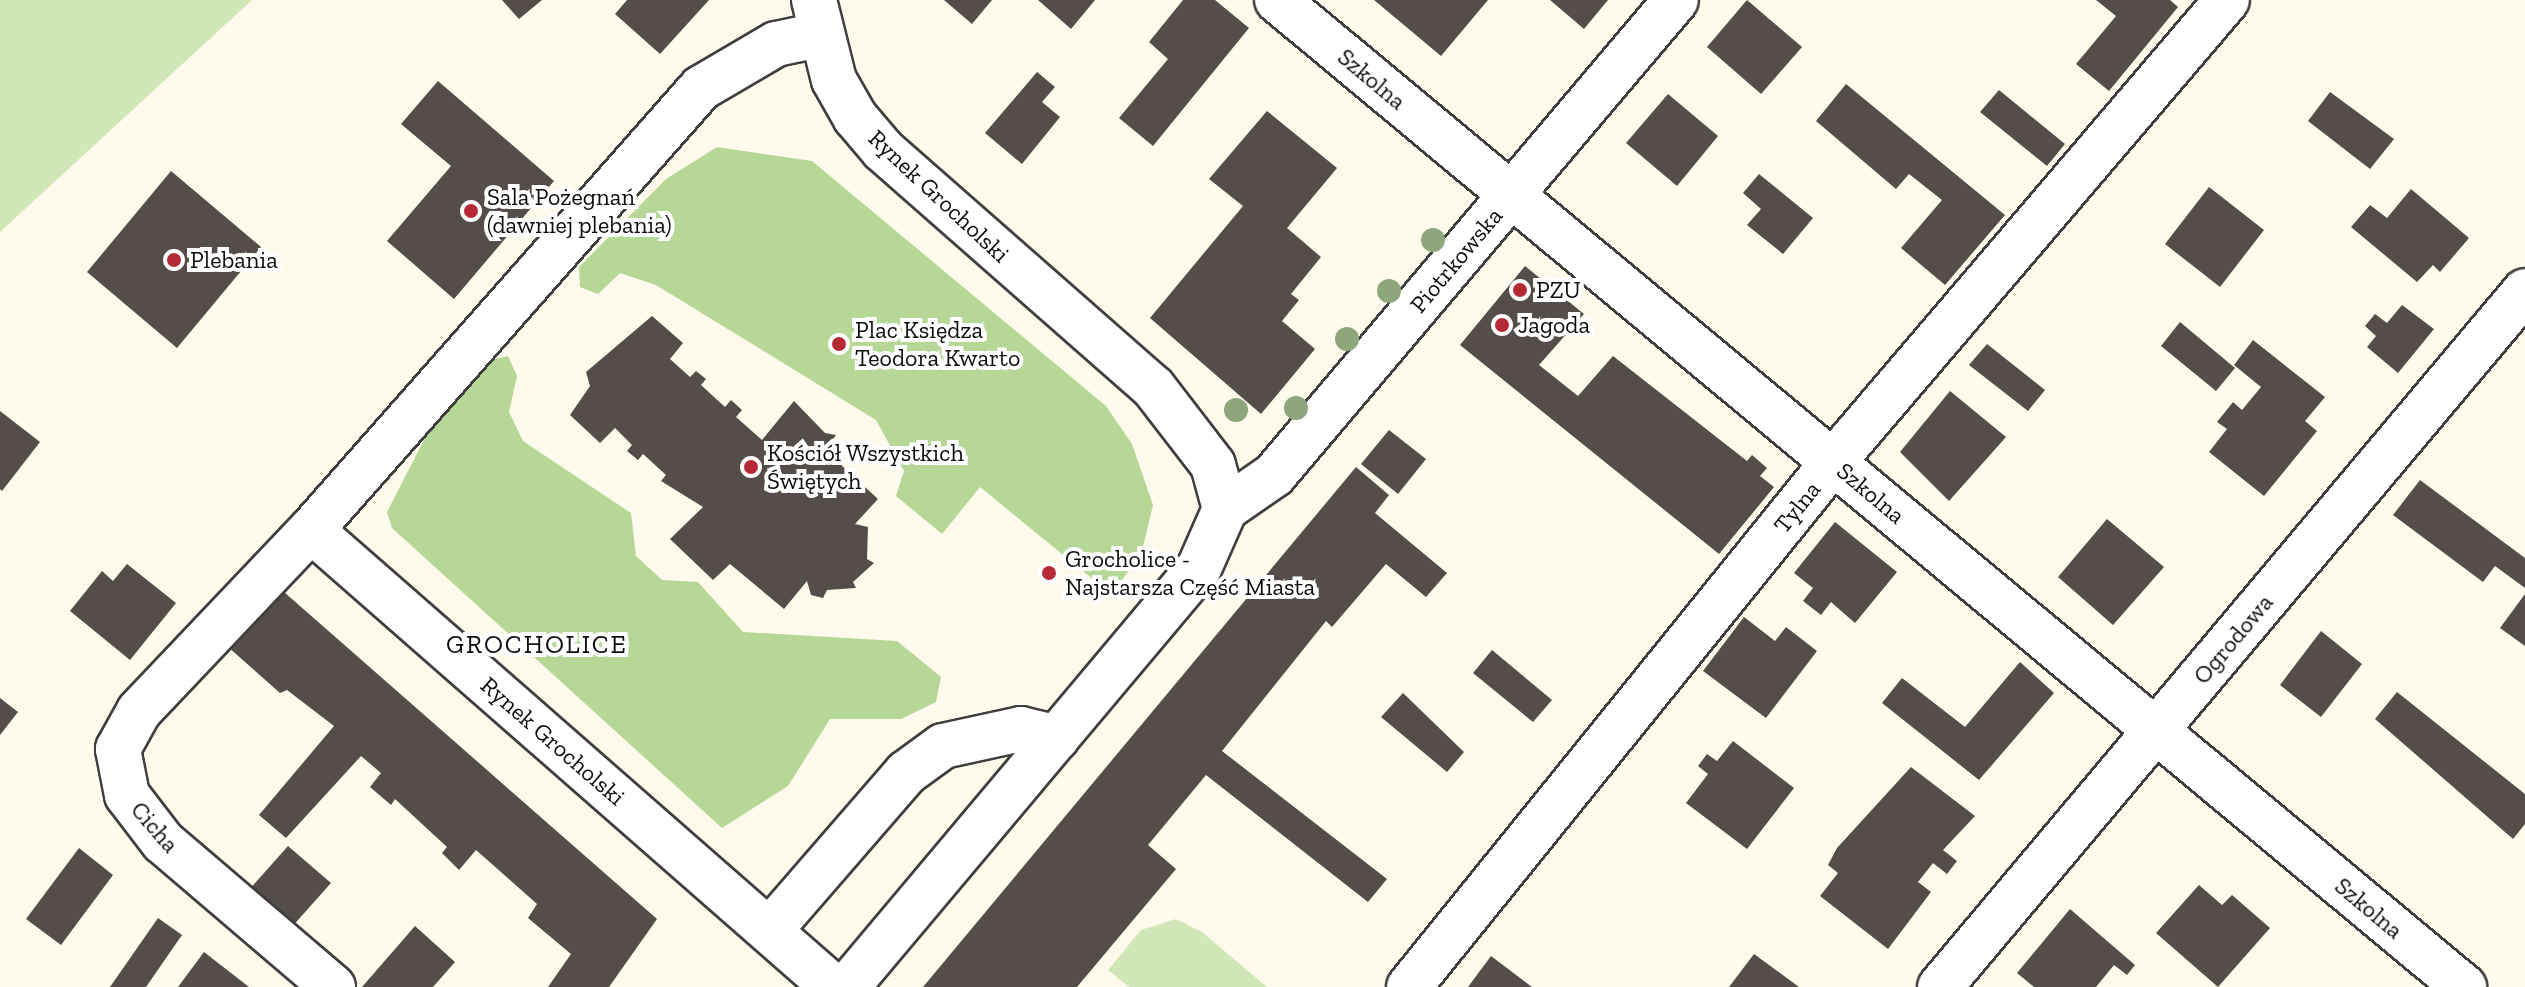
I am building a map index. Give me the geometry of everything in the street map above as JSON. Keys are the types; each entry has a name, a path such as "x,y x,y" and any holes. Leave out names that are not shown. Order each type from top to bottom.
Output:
{"street":[{"name":"Szkolna","path":"1277,0 2464,987"},
{"name":"Piotrkowska","path":"1225,509 1274,475 1676,0"},
{"name":"Tylna","path":"1409,987 1833,462 2227,0"},
{"name":"Rynek Grocholski","path":"833,987 311,530 701,88 817,17 834,80 883,150 1153,387 1213,465 1225,509"},
{"name":"Ogrodowa","path":"1940,987 2525,291"},
{"path":"847,987 1199,568 1225,509"},
{"name":"Cicha","path":"311,530 139,711 118,749 127,795 163,842 333,987"},
{"path":"770,930 906,773 943,746 1021,729 1057,738"}],"green space":[{"path":"0,0 252,0 0,232"},
{"path":"717,147 812,161 1106,406 1132,444 1153,505 1141,555 1111,594 980,487 942,534 896,496 904,471 876,420 656,285 620,273 598,294 580,287 579,267 666,179"},
{"path":"508,356 517,376 509,412 523,441 631,513 636,556 662,580 698,582 743,632 897,641 941,677 936,702 901,719 830,719 788,786 722,828 392,528 387,512 427,434 487,361"},
{"path":"1176,919 1202,932 1267,987 1129,987 1108,970 1141,930"}],"building":[{"path":"502,0 542,0 519,19"},
{"path":"627,0 709,0 660,54 615,14"},
{"path":"944,0 992,0 972,24"},
{"path":"1038,0 1095,0 1071,29"},
{"path":"1183,0 1215,0 1249,28 1153,146 1119,118 1168,59 1149,42"},
{"path":"1374,0 1488,0 1441,56"},
{"path":"1550,0 1608,0 1584,29"},
{"path":"1747,0 1802,47 1761,94 1707,47"},
{"path":"2096,0 2170,0 2178,7 2109,91 2076,64 2116,16"},
{"path":"1037,72 1055,87 1042,102 1060,117 1022,164 985,133"},
{"name":"Sala Pożegnań (dawniej plebania)","path":"438,81 554,181 454,299 387,241 451,166 401,124"},
{"path":"1846,84 2005,215 1945,285 1901,248 1942,200 1909,174 1896,189 1816,121"},
{"path":"1999,90 2065,144 2047,166 1980,112"},
{"path":"2330,92 2394,139 2370,169 2308,121"},
{"path":"1668,94 1718,136 1677,186 1626,143"},
{"path":"1267,111 1337,168 1287,228 1321,257 1291,294 1299,300 1282,321 1315,349 1261,414 1150,318 1243,206 1209,179"},
{"name":"Plebania","path":"171,171 261,247 177,348 87,272"},
{"path":"1759,174 1813,218 1783,254 1747,225 1761,209 1743,193"},
{"path":"2209,187 2264,230 2220,287 2165,244"},
{"path":"2411,189 2469,238 2440,272 2433,265 2417,282 2351,227 2370,205 2387,218"},
{"path":"1525,266 1584,314 1539,365 1578,396 1613,356 1747,461 1752,455 1767,468 1760,476 1774,487 1719,554 1460,345"},
{"path":"2402,305 2434,329 2398,373 2367,347 2376,336 2365,326 2375,314 2387,323"},
{"name":"Kościół Wszystkich Świętych","path":"652,316 683,343 670,359 690,377 696,371 706,379 701,385 725,407 731,400 742,410 736,417 762,440 794,401 825,433 836,435 825,450 878,499 855,524 868,527 867,559 874,563 853,582 856,588 827,590 823,598 811,595 807,581 784,609 730,564 713,580 670,539 703,507 661,481 666,475 643,454 638,460 627,451 632,445 615,428 600,443 570,415 590,386 586,372"},
{"path":"2180,322 2235,368 2216,391 2161,346"},
{"path":"2253,340 2325,397 2305,421 2317,431 2264,496 2209,452 2227,429 2217,422 2233,402 2242,410 2261,387 2234,365"},
{"path":"1987,344 2045,390 2028,411 1969,365"},
{"path":"1950,391 2006,437 1949,501 1900,452"},
{"path":"0,411 40,442 2,491 0,489"},
{"path":"1389,430 1426,459 1398,494 1361,464"},
{"path":"1356,467 1389,495 1375,513 1447,573 1426,597 1386,564 1332,627 1326,621 1222,751 1387,879 1368,902 1206,775 1148,845 1176,869 1077,987 923,987"},
{"path":"2420,480 2525,558 2525,588 2495,566 2483,582 2393,515"},
{"path":"2107,519 2164,567 2113,625 2058,577"},
{"path":"1835,522 1897,572 1855,623 1831,602 1821,615 1803,601 1813,588 1794,573"},
{"path":"127,564 176,603 130,660 70,611 102,571 113,581"},
{"path":"276,585 657,919 609,987 548,987 571,954 528,918 537,904 476,850 459,870 442,853 447,847 395,799 391,805 370,787 381,773 361,756 286,838 259,815 334,726 287,690 280,693 227,646"},
{"path":"2525,594 2525,646 2500,628"},
{"path":"1744,617 1775,641 1786,627 1817,651 1766,718 1703,671"},
{"path":"2321,631 2362,664 2321,717 2280,685"},
{"path":"1492,650 1552,700 1533,722 1473,673"},
{"path":"2020,662 2054,693 1979,780 1882,703 1902,678 1965,727"},
{"path":"2397,692 2525,794 2525,824 2513,839 2375,719"},
{"path":"1403,693 1464,752 1447,772 1381,717"},
{"path":"0,698 18,712 0,735"},
{"path":"1733,741 1794,788 1747,849 1686,803 1708,774 1698,766 1707,754 1717,761"},
{"path":"1911,767 1975,816 1943,850 1957,861 1947,874 1933,863 1918,882 1931,892 1888,949 1820,896 1838,873 1828,865 1837,848"},
{"path":"288,846 331,883 290,929 247,892"},
{"path":"79,848 113,875 61,945 26,919"},
{"path":"2199,885 2222,905 2232,895 2270,928 2218,987 2156,933"},
{"path":"2070,909 2135,965 2127,975 2114,965 2096,987 2034,987 2017,973"},
{"path":"158,918 182,935 146,987 110,987"},
{"path":"415,926 455,962 433,987 362,987"},
{"path":"204,952 249,987 178,987"},
{"path":"1754,954 1799,987 1729,987"},
{"path":"1491,956 1532,987 1468,987"}],"place":[{"name":"Sala Pożegnań (dawniej plebania)","path":"471,211"},
{"name":"Plebania","path":"174,260"},
{"name":"PZU","path":"1520,290"},
{"name":"Jagoda","path":"1502,325"},
{"name":"Plac Księdza Teodora Kwarto","path":"839,344"},
{"name":"Kościół Wszystkich Świętych","path":"751,467"},
{"name":"Grocholice - Najstarsza Część Miasta","path":"1049,573"}],"district":[{"name":"GROCHOLICE","path":"537,645"}]}
